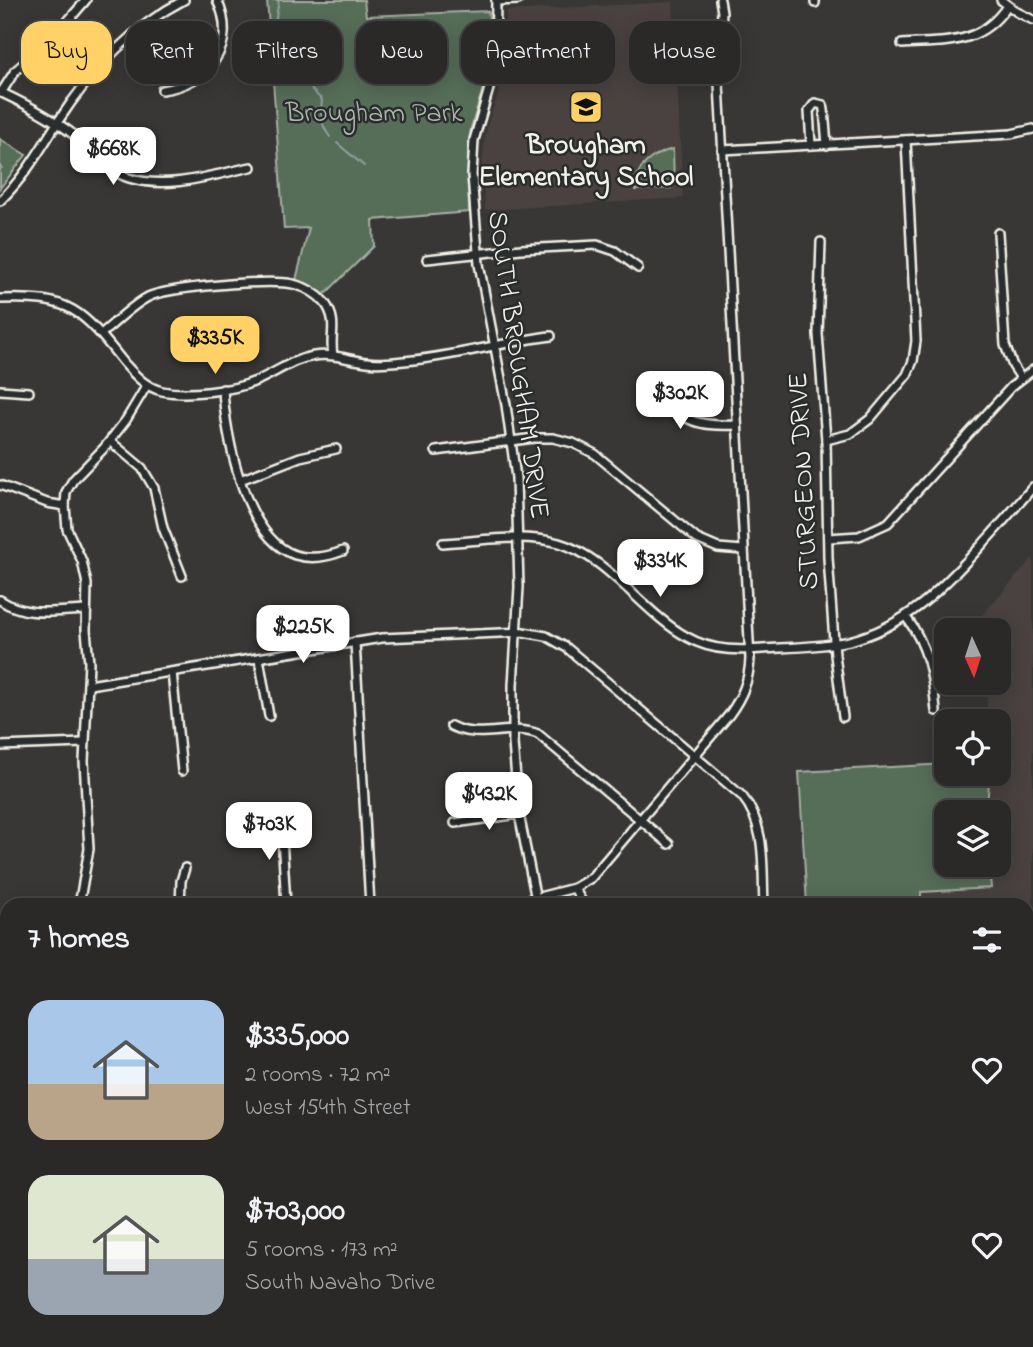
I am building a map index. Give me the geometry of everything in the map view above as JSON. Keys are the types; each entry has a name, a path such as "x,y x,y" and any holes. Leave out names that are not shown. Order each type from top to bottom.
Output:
{"street":[{"path":"86,0 54,37 15,71 0,92 57,123 83,141 111,169 135,180 183,180 251,167"},
{"path":"0,201 24,173 84,84 107,58 144,25 184,0"},
{"path":"162,90 183,86 204,75 212,67 222,44 222,15 217,0"},
{"path":"496,0 518,0"},
{"name":"SOUTH BROUGHAM DRIVE","path":"496,0 495,68 478,120 472,175 478,254 512,441 519,540 513,732 519,814 535,898"},
{"path":"545,898 574,888 591,878 736,706 749,671 718,65 722,19 720,0"},
{"path":"902,44 972,37 988,28 1004,3 1033,20"},
{"path":"811,145 809,111 815,103 823,105 827,145"},
{"path":"722,150 1012,134 1033,129"},
{"path":"826,440 850,434 864,425 903,382 914,361 916,341 906,140"},
{"path":"998,233 1005,345 1021,378"},
{"name":"STURGEON DRIVE","path":"821,242 818,334 826,440 828,538 835,644 844,717"},
{"path":"427,259 597,245 615,251 638,268"},
{"path":"101,334 141,301 171,289 286,283 312,291 329,310 334,329 333,355"},
{"path":"0,299 28,298 54,302 75,310 101,334 139,380 154,389 170,392 223,389 256,382 294,361 316,356 333,355 379,363 441,357 551,336"},
{"path":"828,538 859,536 888,523 1021,378 1033,370"},
{"path":"648,382 672,408 687,419 709,425 736,425"},
{"path":"80,898 89,849 84,743 89,685 85,574 67,529 66,492 73,480 110,441 131,413 146,385"},
{"path":"223,389 225,419 240,480 268,534 293,554 315,558 343,551"},
{"path":"0,390 29,392"},
{"path":"436,451 553,438 582,446 697,539 712,546 743,550"},
{"path":"110,441 142,468 154,488 163,528 182,576"},
{"path":"240,480 300,457 336,449"},
{"path":"0,485 47,503 65,506"},
{"path":"443,543 544,540 560,544 584,555 690,639 719,649 749,650 835,644 875,632 906,617 946,584 1033,487"},
{"path":"1,602 35,614 86,610"},
{"path":"906,617 918,634 932,669 936,709"},
{"path":"89,685 355,642 501,631 539,634 558,642 742,796 757,819 764,898"},
{"path":"355,642 370,898"},
{"path":"259,657 269,716"},
{"path":"172,672 182,771"},
{"path":"452,726 465,733 525,731 538,734 669,844"},
{"path":"0,746 84,743"},
{"path":"273,813 282,837 286,898"},
{"path":"455,823 519,814"},
{"path":"180,898 185,868"},
{"path":"574,888 580,898"}],"shaded area":[{"name":"Brougham Elementary School","path":"673,2 674,21 629,21 629,84 677,84 683,198 485,210 482,165 484,144 502,84 615,84 615,21 506,21 506,11"},
{"path":"1033,558 1033,898 921,898 921,892 990,888 990,877 1011,877 1011,800 987,800 989,786 1011,786 1011,709 987,709 987,695 1012,695 1012,618 982,618"}],"green space":[{"name":"Brougham Park","path":"267,0 364,0 366,16 488,11 490,21 461,21 461,84 484,84 468,148 469,212 373,220 374,246 324,295 296,280 309,228 284,229 273,84 342,84 342,21 269,21"},
{"path":"0,139 26,155 0,188"},
{"path":"673,149 674,184 671,188 635,190 635,182 641,168 651,158"},
{"path":"934,765 934,786 989,786 987,800 934,800 934,877 990,877 991,888 921,892 921,898 807,898 799,772"}],"waterway":[{"path":"279,0 275,39 294,71 307,79 312,90 322,100 322,120 330,137"},
{"path":"337,143 364,166"}],"place":[{"name":"Brougham Elementary School","path":"586,107"}]}
